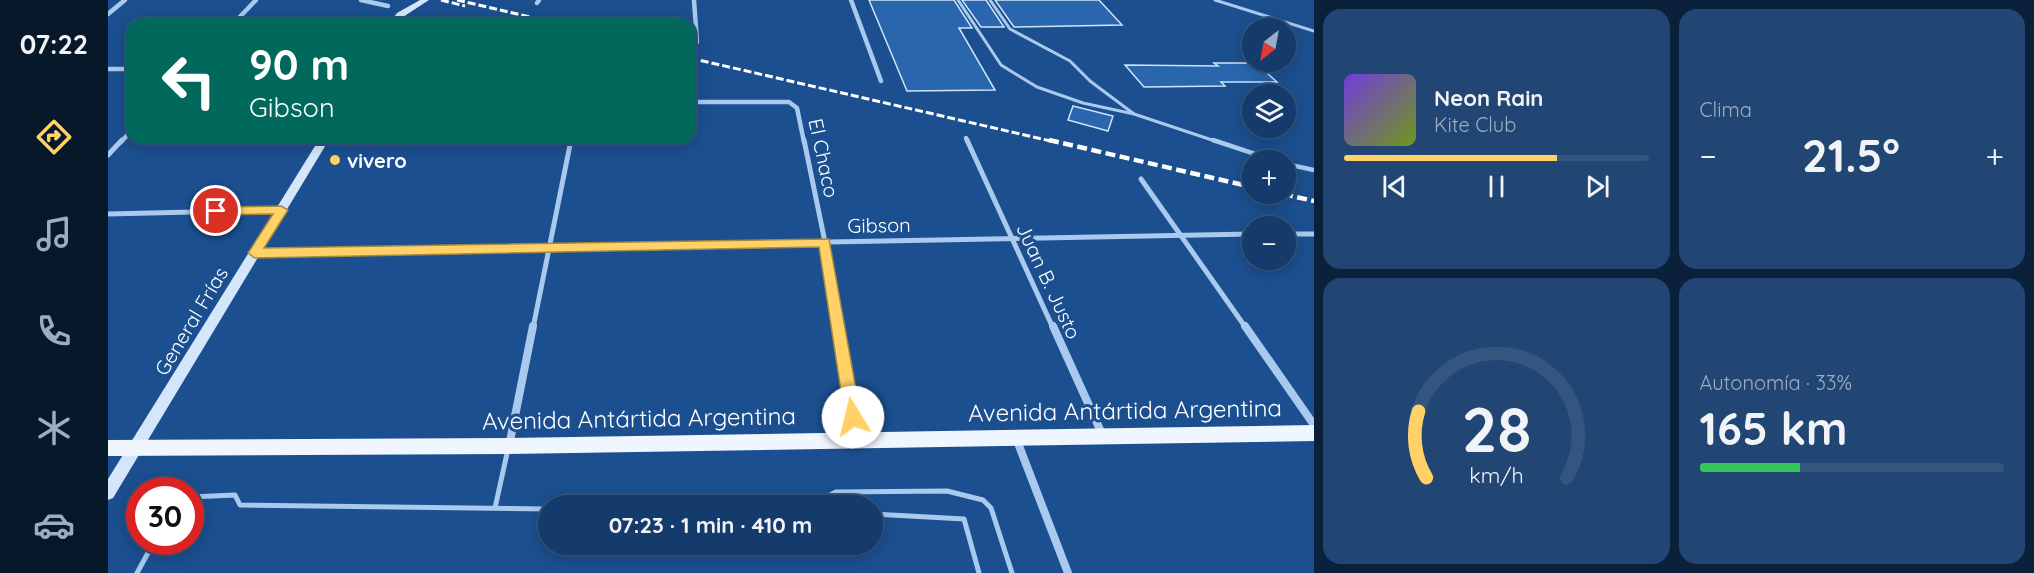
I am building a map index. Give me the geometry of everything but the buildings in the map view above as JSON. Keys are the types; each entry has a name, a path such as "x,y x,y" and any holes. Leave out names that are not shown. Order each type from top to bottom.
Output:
{"main road":[{"path":"398,18 423,1"},
{"name":"General Frías","path":"108,493 321,144"},
{"name":"Avenida Antártida Argentina","path":"108,447 509,447 857,439 1314,433"}],"street":[{"path":"108,14 125,0"},
{"path":"239,18 256,0"},
{"path":"361,0 388,6"},
{"path":"694,0 695,18"},
{"path":"851,0 881,81"},
{"path":"696,28 697,42"},
{"path":"108,69 126,69"},
{"name":"El Chaco","path":"696,102 789,102 797,108 825,242 857,439"},
{"path":"108,154 126,136"},
{"name":"Juan B. Justo","path":"966,138 1104,437"},
{"path":"509,447 570,144"},
{"path":"1141,178 1314,425"},
{"path":"108,213 281,210"},
{"name":"Gibson","path":"255,253 1242,234"},
{"path":"1296,234 1314,234"},
{"path":"1016,437 1068,573"}],"lane":[{"path":"958,0 993,54 1001,64 1017,76 1059,95 1134,114 1243,150"},
{"path":"990,0 1010,29 1070,61 1090,81 1134,114"},
{"path":"1215,0 1314,31"},
{"path":"1296,166 1314,170"},
{"path":"495,508 509,447"},
{"path":"830,495 836,492 947,491 983,500 991,508 1011,573"},
{"path":"204,496 235,495 240,505 538,509"},
{"path":"883,515 964,519 979,573"},
{"path":"136,573 146,555"}],"railway":[{"path":"441,0 465,6"},
{"path":"457,0 534,18"},
{"path":"696,59 1055,142"},
{"path":"1049,140 1242,185"},
{"path":"1296,197 1314,201"}],"place":[{"name":"vivero","path":"335,160"}],"route":[{"path":"216,211 281,210 255,253 825,242 853,417"}]}
